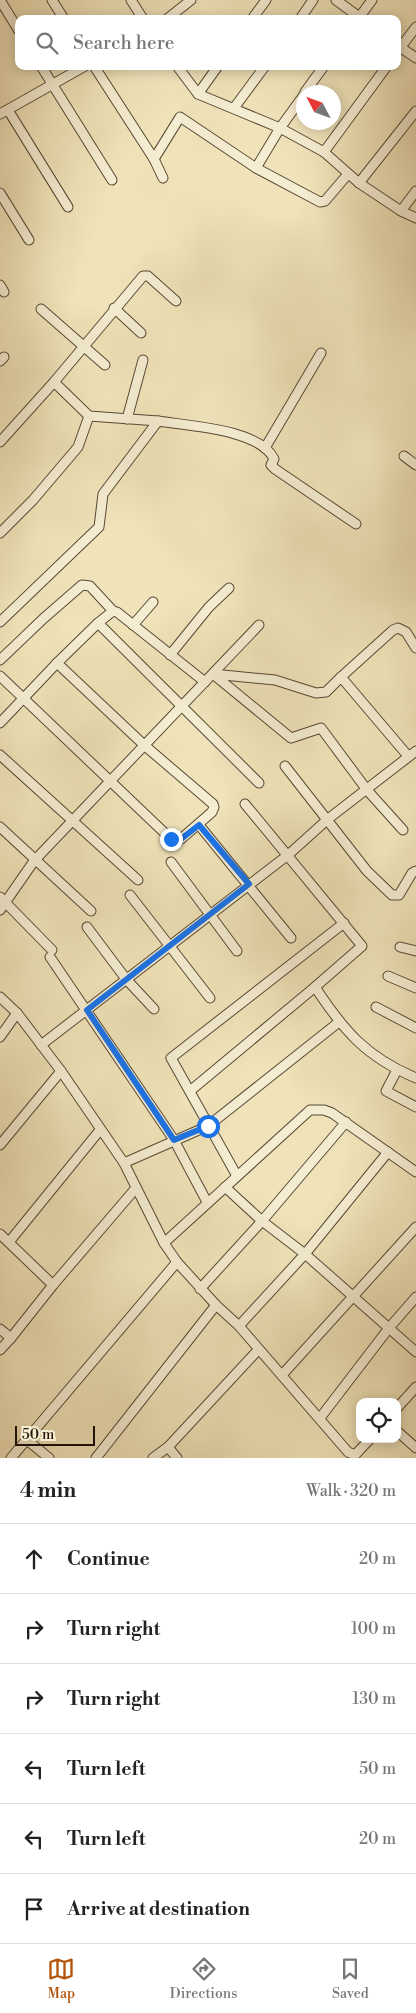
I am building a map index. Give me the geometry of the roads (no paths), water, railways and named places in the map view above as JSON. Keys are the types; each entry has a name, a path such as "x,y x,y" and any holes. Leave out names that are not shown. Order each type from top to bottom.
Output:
{"street":[{"path":"0,0 15,24"},
{"path":"52,0 61,15"},
{"path":"131,0 140,15"},
{"path":"172,15 192,0"},
{"path":"255,15 266,0"},
{"path":"303,15 314,0"},
{"path":"336,0 356,15"},
{"path":"362,15 372,0"},
{"path":"401,44 416,27"},
{"path":"401,50 416,58"},
{"path":"43,70 112,180"},
{"path":"68,207 4,112 78,70"},
{"path":"97,70 154,159 163,178"},
{"path":"180,70 198,94 280,128 324,152 360,183 401,212 416,218"},
{"path":"198,94 215,70"},
{"path":"234,108 262,70"},
{"path":"310,85 321,70"},
{"path":"324,152 384,70"},
{"path":"256,168 296,105"},
{"path":"360,183 416,111"},
{"path":"154,159 180,117 256,168 320,202 325,201 348,174"},
{"path":"401,212 416,191"},
{"path":"0,192 29,240"},
{"path":"0,442 54,382 114,308 143,276 148,276 176,301"},
{"path":"114,308 141,333"},
{"path":"41,310 105,365"},
{"path":"265,448 321,353"},
{"path":"127,419 143,360"},
{"path":"54,382 89,416 158,421 237,434 271,453 274,459 272,465 275,470 356,524"},
{"path":"0,533 78,447 89,416"},
{"path":"0,622 99,527 103,494 158,421"},
{"path":"404,456 416,465"},
{"path":"0,660 44,618 82,586 90,586 113,611 117,612 205,682"},
{"path":"170,655 209,607 229,588"},
{"path":"133,625 153,602"},
{"path":"0,723 57,663 113,611"},
{"path":"98,623 259,782"},
{"path":"0,910 3,900 34,861 259,625"},
{"path":"213,674 276,680 316,693 326,692 393,630 398,628 406,632 416,648"},
{"path":"0,676 110,782 175,841 181,839 199,825 214,809 212,804 144,745 57,663"},
{"path":"213,674 291,738 321,728 367,790 403,830"},
{"path":"41,1045 288,854 328,819 412,754 341,677"},
{"path":"0,755 71,822 138,880"},
{"path":"285,766 367,871 392,894 400,894 412,874 416,872"},
{"path":"190,1091 362,946 245,804"},
{"path":"199,825 249,884 291,938"},
{"path":"0,827 34,861 91,911"},
{"path":"171,862 237,951"},
{"path":"130,895 210,998"},
{"path":"3,900 51,953 174,1140 207,1202"},
{"path":"237,1176 171,1058 344,923"},
{"path":"86,926 126,979 154,1009"},
{"path":"400,947 416,951"},
{"path":"388,976 416,988"},
{"path":"315,987 339,1022 365,1049 397,1070 416,1078"},
{"path":"0,997 16,1013 61,1071 124,1163 164,1243 177,1262 200,1289 238,1326 353,1456 367,1443"},
{"path":"376,1007 416,1028"},
{"path":"0,1037 16,1013"},
{"path":"124,1163 208,1126 339,1022"},
{"path":"397,1070 386,1091 416,1107"},
{"path":"0,1145 61,1071"},
{"path":"164,1243 310,1110 332,1112 416,1172"},
{"path":"200,1289 262,1222 346,1122"},
{"path":"9,1242 100,1130"},
{"path":"238,1326 305,1254 388,1152"},
{"path":"225,1187 262,1222 305,1254 416,1352"},
{"path":"0,1350 136,1188"},
{"path":"282,1375 416,1227"},
{"path":"0,1234 53,1285"},
{"path":"11,1458 177,1262"},
{"path":"320,1418 389,1328 416,1297"},
{"path":"96,1458 216,1305"},
{"path":"0,1329 11,1338"},
{"path":"153,1458 168,1447 258,1350"},
{"path":"401,1403 416,1386"},
{"path":"401,1435 416,1448"},
{"path":"27,1440 48,1458"},
{"path":"168,1447 177,1458"}]}
